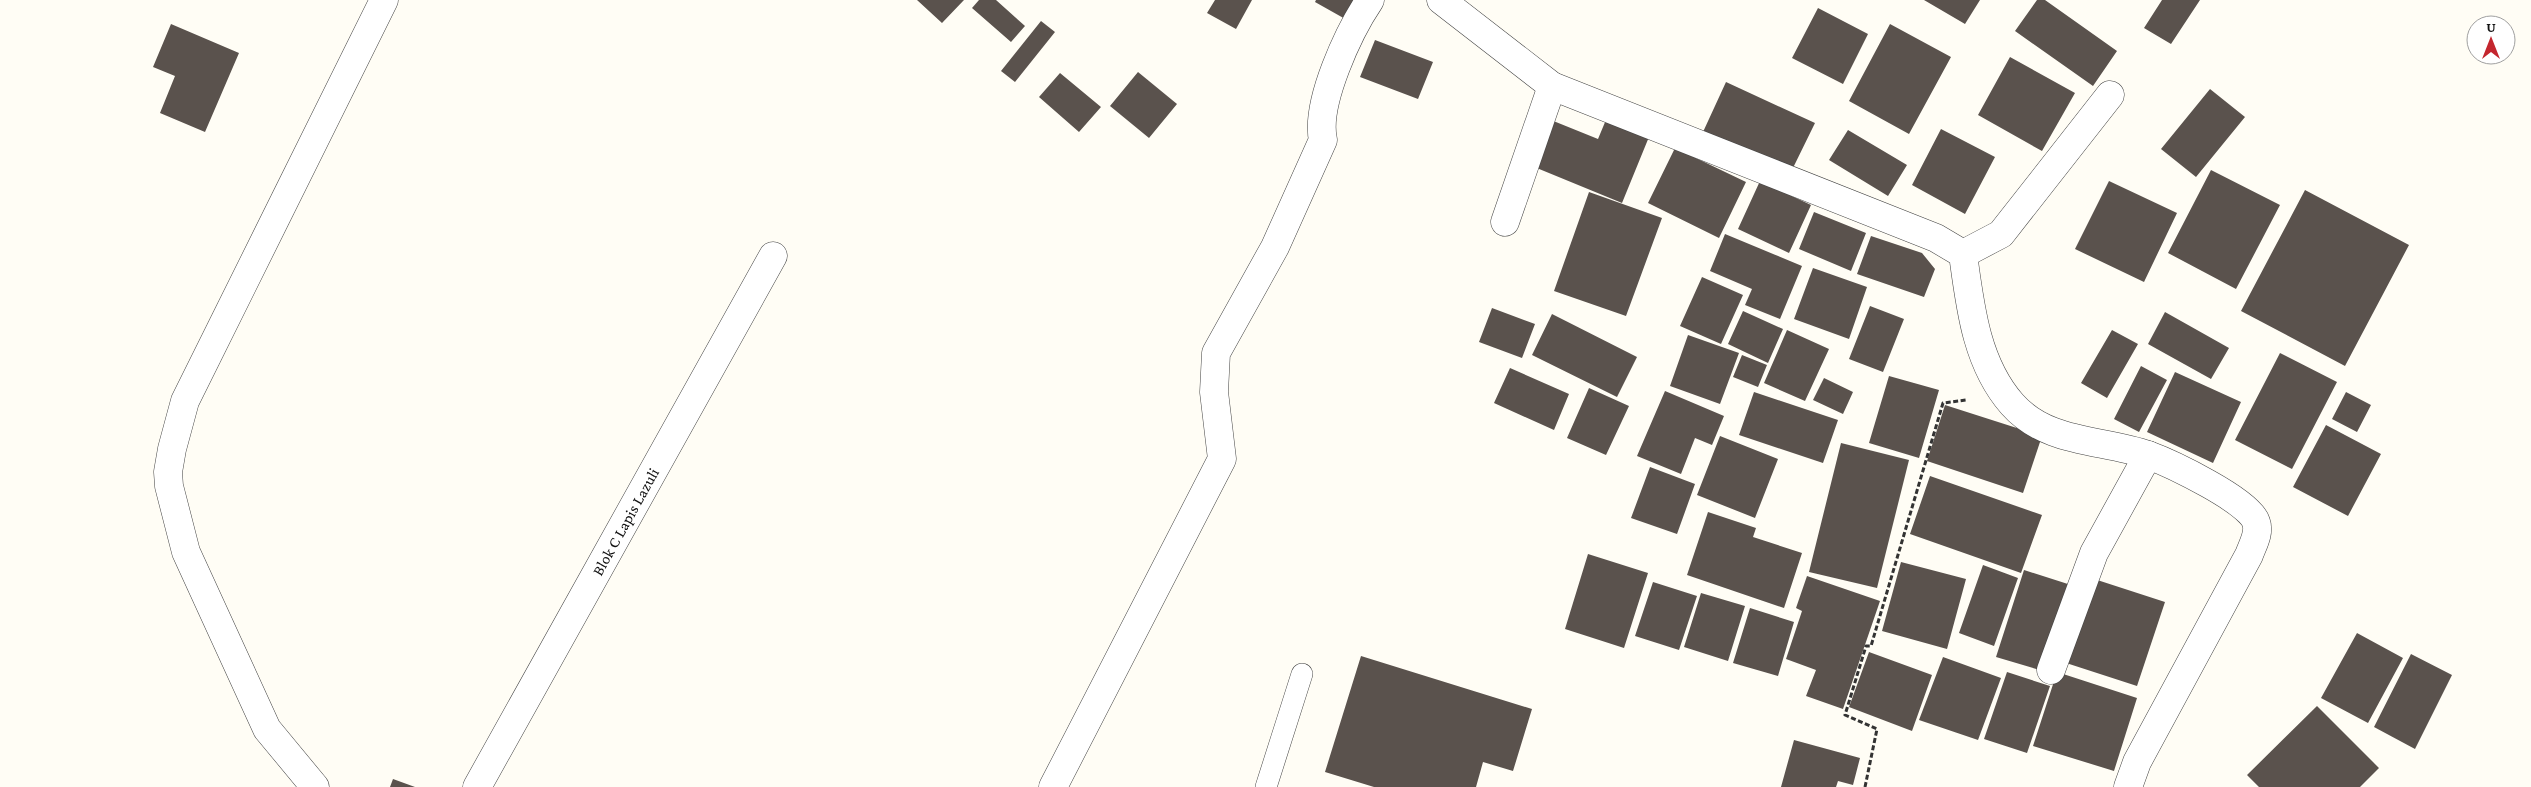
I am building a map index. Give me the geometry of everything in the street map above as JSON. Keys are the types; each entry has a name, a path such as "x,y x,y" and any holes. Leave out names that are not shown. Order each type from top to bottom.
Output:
{"street":[{"path":"315,787 268,729 186,552 169,486 168,472 185,401 384,0"},
{"path":"1053,787 1222,459 1214,392 1216,352 1275,247 1323,140 1320,127 1327,91 1362,11 1370,0"},
{"path":"1441,0 1552,86 1936,238 1963,254"},
{"path":"1506,222 1552,86"},
{"path":"1963,254 2001,234 2110,95"},
{"path":"1963,254 1969,298 1982,355 1994,378 2012,404 2033,423 2065,436 2148,455 2234,498 2248,509 2256,521 2258,533 2249,555 2137,762 2128,787"},
{"name":"Blok C Lapis Lazuli","path":"477,787 773,256"},
{"path":"2051,670 2094,553 2148,455"}],"lane":[{"path":"1266,787 1302,674"}],"path":[{"path":"1865,787 1877,729 1845,715 1866,646 1871,646 1943,403 1965,400 1982,355"}],"building":[{"path":"917,0 964,0 942,23"},
{"path":"979,0 996,0 1025,26 1011,42 972,8"},
{"path":"1215,0 1252,0 1236,29 1207,13"},
{"path":"1316,0 1358,0 1347,20 1315,2"},
{"path":"1924,0 1980,0 1965,24"},
{"path":"2037,0 2045,0 2117,51 2093,86 2015,31"},
{"path":"2162,0 2200,0 2171,44 2144,28"},
{"path":"1818,8 1868,34 1843,84 1792,58"},
{"path":"1041,21 1055,32 1015,82 1001,71"},
{"path":"171,24 239,53 205,132 160,113 175,76 153,67"},
{"path":"1890,24 1951,57 1909,134 1849,101"},
{"path":"1375,40 1433,62 1418,99 1360,77"},
{"path":"2010,57 2075,93 2042,151 1978,115"},
{"path":"1138,72 1177,104 1149,138 1110,106"},
{"path":"1060,73 1101,107 1079,132 1039,97"},
{"path":"1726,82 1815,123 1791,172 1703,132"},
{"path":"2210,89 2245,117 2196,177 2161,149"},
{"path":"1608,115 1651,132 1622,203 1527,164 1546,118 1598,139"},
{"path":"1941,129 1995,157 1965,214 1912,185"},
{"path":"1848,130 1907,165 1888,196 1829,160"},
{"path":"1675,148 1746,182 1719,238 1648,203"},
{"path":"2211,170 2280,205 2236,289 2168,253"},
{"path":"1760,181 1811,205 1789,253 1738,229"},
{"path":"2109,181 2177,213 2144,282 2075,249"},
{"path":"2305,190 2409,245 2345,366 2241,311"},
{"path":"1589,192 1662,218 1626,316 1554,291"},
{"path":"1814,212 1866,233 1851,271 1799,249"},
{"path":"1725,234 1802,266 1780,319 1745,305 1752,289 1710,271"},
{"path":"1871,236 1922,253 1935,269 1924,297 1857,274"},
{"path":"1813,268 1867,287 1849,339 1794,319"},
{"path":"1702,277 1743,295 1721,344 1680,326"},
{"path":"1870,306 1904,319 1883,372 1849,359"},
{"path":"1492,308 1535,324 1522,358 1479,342"},
{"path":"1743,311 1783,329 1768,363 1728,344"},
{"path":"2165,312 2229,348 2211,379 2148,344"},
{"path":"1552,314 1637,357 1617,397 1532,355"},
{"path":"1787,330 1829,349 1805,401 1764,383"},
{"path":"2112,330 2138,344 2107,398 2081,383"},
{"path":"1688,335 1739,353 1720,404 1670,386"},
{"path":"2280,353 2337,382 2292,469 2235,440"},
{"path":"1742,355 1767,365 1758,387 1733,377"},
{"path":"2141,366 2167,380 2139,432 2114,419"},
{"path":"1510,368 1569,394 1554,430 1494,403"},
{"path":"2175,372 2241,402 2213,463 2147,432"},
{"path":"1889,376 1939,390 1919,458 1869,443"},
{"path":"1824,378 1853,392 1843,414 1813,400"},
{"path":"1589,388 1629,406 1606,455 1567,438"},
{"path":"1665,391 1724,416 1712,445 1695,438 1681,474 1637,456"},
{"path":"1754,392 1838,420 1823,463 1739,435"},
{"path":"2346,392 2371,405 2357,432 2332,419"},
{"path":"1945,405 2042,436 2023,493 1927,461"},
{"path":"2326,425 2381,454 2348,516 2293,487"},
{"path":"1720,436 1778,459 1755,518 1697,495"},
{"path":"1841,443 1909,460 1877,588 1809,572"},
{"path":"1650,467 1695,484 1677,534 1631,518"},
{"path":"1930,476 2042,515 2021,573 1910,534"},
{"path":"1708,512 1756,528 1753,537 1802,553 1784,608 1687,575"},
{"path":"1588,554 1648,573 1624,648 1565,629"},
{"path":"1901,562 1966,579 1947,649 1882,631"},
{"path":"1983,565 2018,578 1994,646 1959,633"},
{"path":"2024,570 2071,585 2043,671 1996,657"},
{"path":"1807,576 1880,601 1843,709 1806,696 1816,670 1786,659 1802,611 1796,608"},
{"path":"2088,577 2165,602 2137,686 2060,661"},
{"path":"1653,582 1697,596 1679,650 1635,636"},
{"path":"1701,593 1745,606 1728,661 1684,647"},
{"path":"1750,608 1794,622 1778,676 1733,663"},
{"path":"2357,633 2403,658 2368,723 2321,698"},
{"path":"1869,652 1932,675 1912,731 1849,707"},
{"path":"2411,654 2452,675 2415,749 2374,727"},
{"path":"1361,656 1532,709 1513,771 1483,762 1476,787 1374,787 1325,772"},
{"path":"1943,657 2001,678 1978,740 1919,720"},
{"path":"2007,672 2050,686 2027,753 1984,739"},
{"path":"2057,672 2137,698 2114,771 2033,746"},
{"path":"2317,706 2379,768 2360,787 2259,787 2247,775"},
{"path":"1794,740 1860,758 1853,785 1838,781 1836,787 1781,787"},
{"path":"393,779 415,787 390,787"}]}
